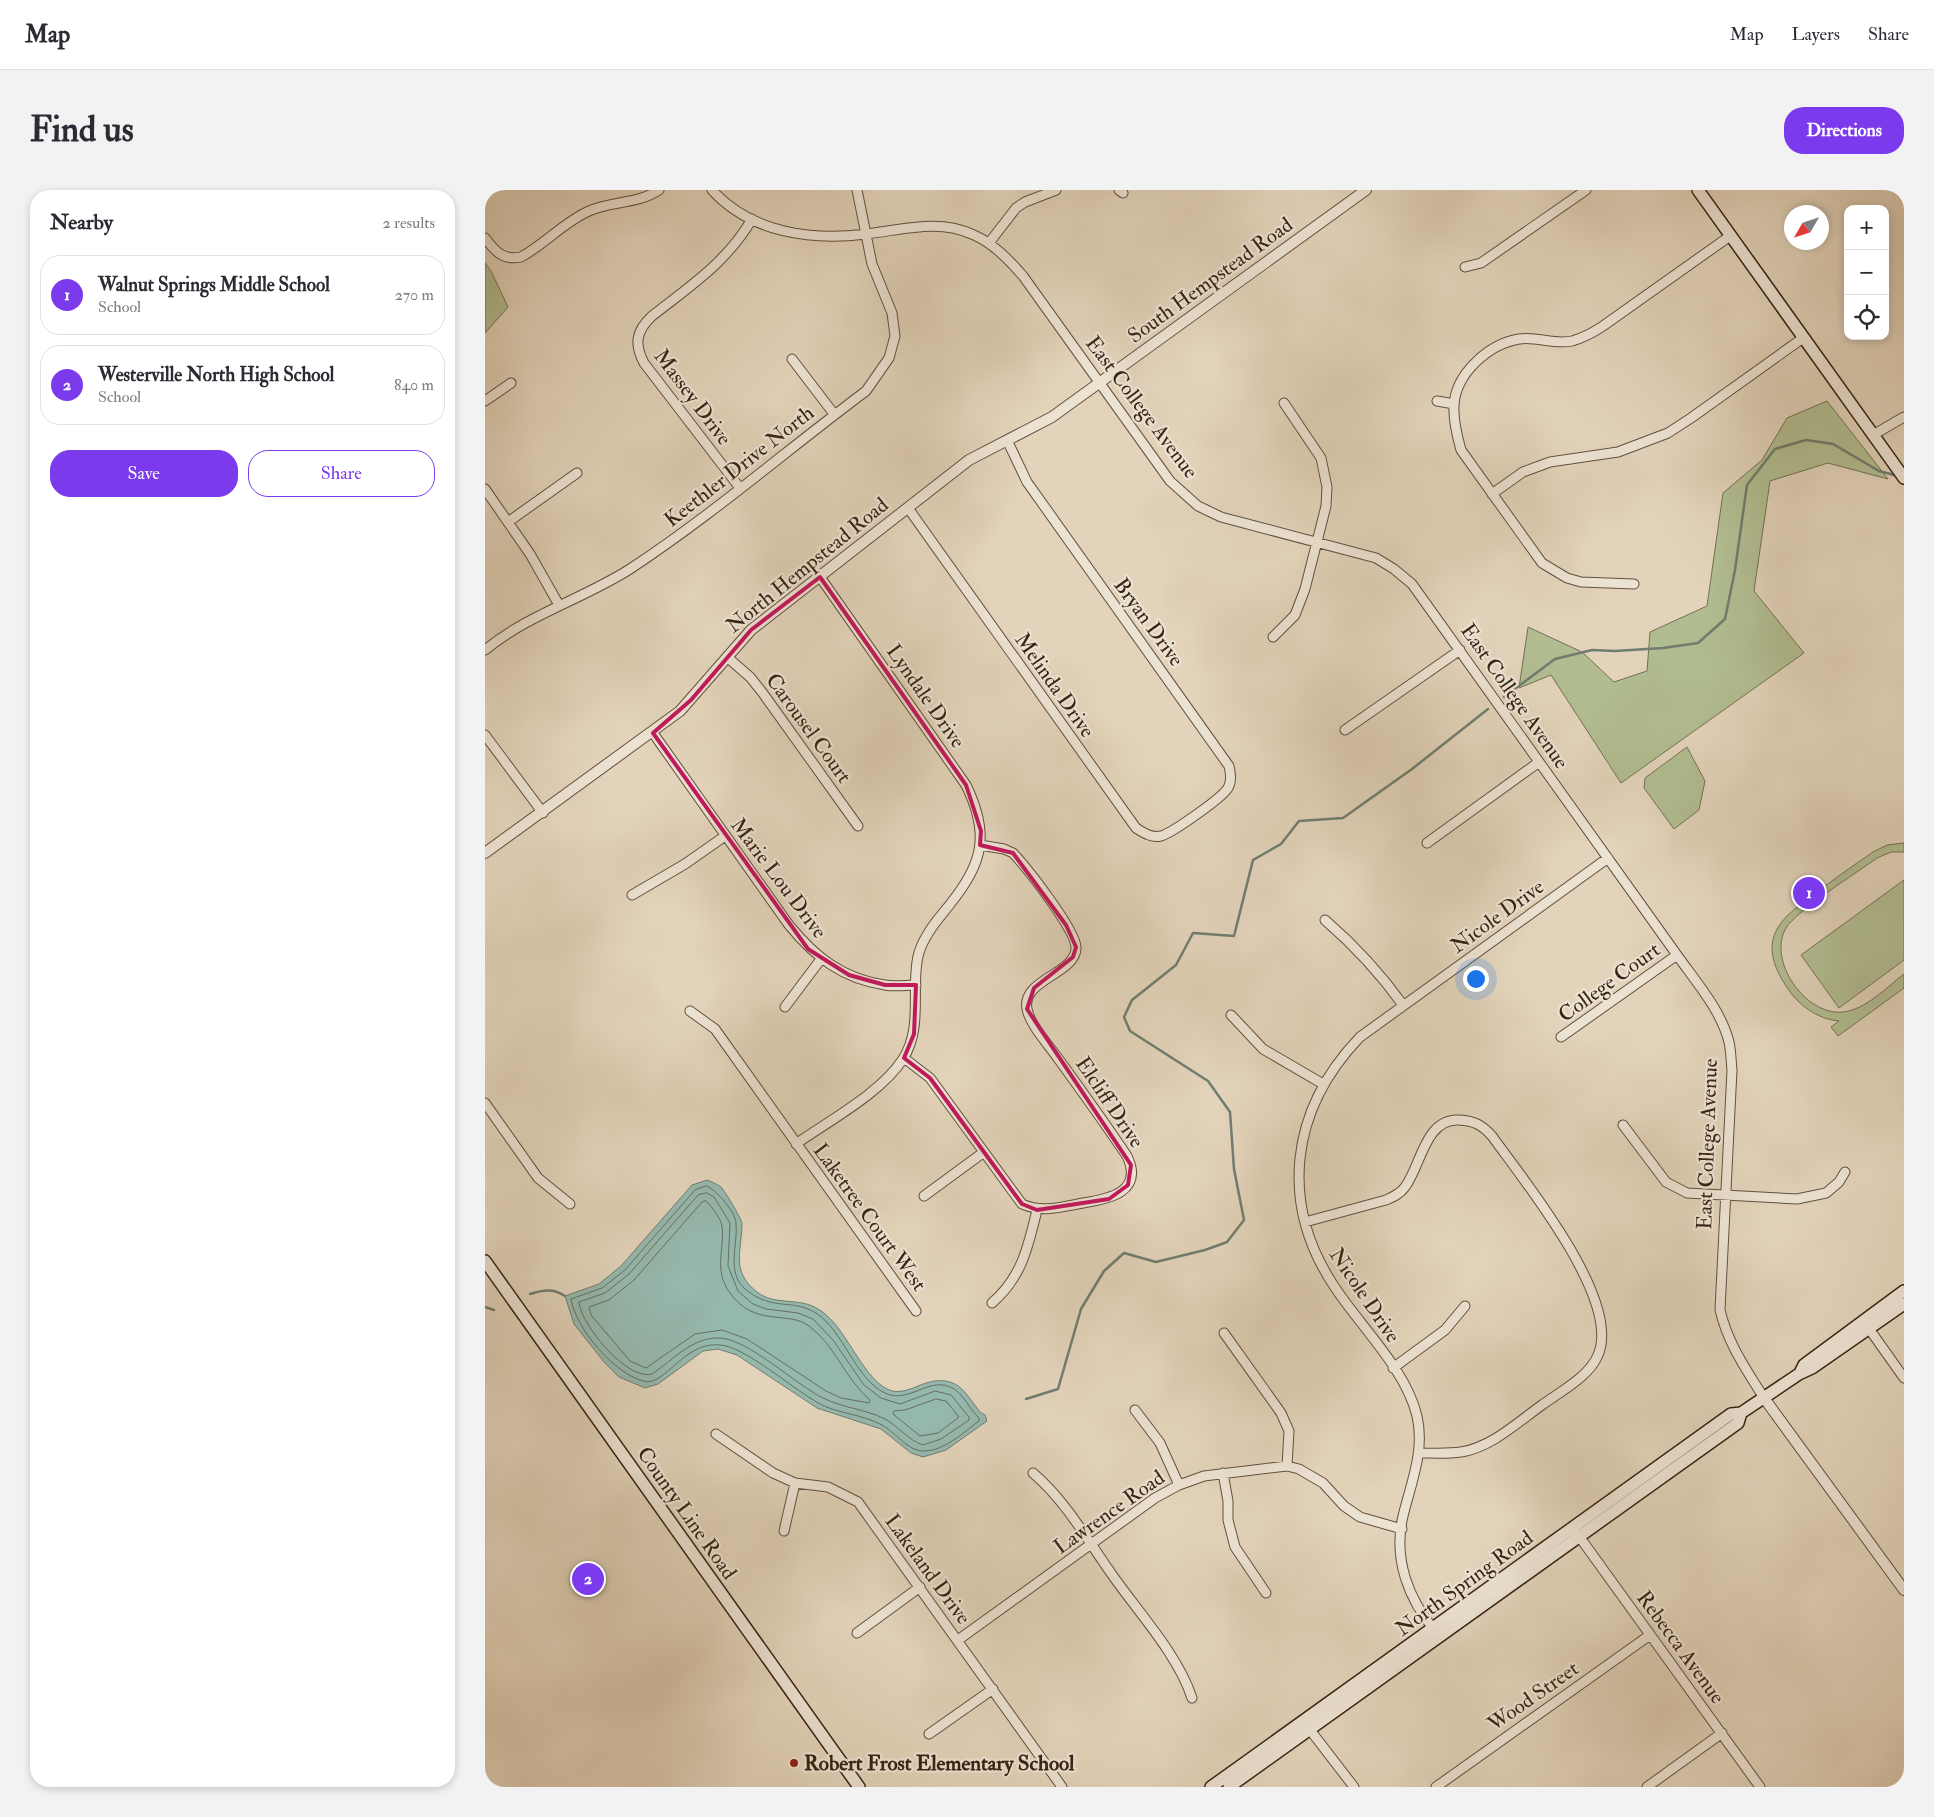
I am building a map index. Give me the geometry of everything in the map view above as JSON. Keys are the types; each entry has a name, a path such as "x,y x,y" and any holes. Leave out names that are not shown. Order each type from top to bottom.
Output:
{"main road":[{"path":"1698,190 1904,478"},
{"name":"County Line Road","path":"485,1261 859,1787"},
{"path":"1866,1325 1904,1291"},
{"path":"1866,1325 1904,1304"},
{"name":"North Spring Road","path":"1229,1787 1307,1726 1576,1532 1731,1414 1741,1413 1764,1398 1799,1374 1804,1365 1866,1325"},
{"name":"North Spring Road","path":"1211,1787 1307,1726"}],"street":[{"path":"485,238 499,254 510,258 521,257 586,212 599,207 648,197 659,190"},
{"name":"East College Avenue","path":"712,190 718,197 752,219 788,234 831,238 914,226 931,226 966,232 989,243 1023,276 1170,481 1197,506 1221,516 1377,558 1394,569 1411,584 1609,858 1715,1009 1730,1043 1731,1096 1720,1310 1725,1331 1735,1353 1764,1398 1904,1590"},
{"name":"Keethler Drive North","path":"485,650 508,632 621,574 653,553 866,391 889,358 895,336 893,313 872,264 857,190"},
{"path":"989,243 1016,208 1025,202 1055,190"},
{"path":"1465,267 1481,263 1586,190"},
{"name":"South Hempstead Road","path":"1099,382 1362,191"},
{"name":"Massey Drive","path":"739,488 644,363 638,352 637,339 641,326 724,259 752,219"},
{"path":"1634,584 1581,582 1553,571 1542,563 1532,552 1461,450 1456,432 1454,404 1458,391 1472,365 1496,347 1505,342 1527,338 1571,341 1587,335 1603,326 1730,236"},
{"path":"1492,494 1523,472 1550,462 1618,452 1667,433 1803,338"},
{"path":"792,359 834,414"},
{"name":"North Hempstead Road","path":"485,853 653,733 691,700 751,630 969,460 1043,423 1099,382"},
{"path":"485,401 511,383"},
{"path":"1437,401 1454,404"},
{"path":"1273,637 1297,609 1305,589 1326,506 1327,487 1321,458 1284,403"},
{"path":"1873,435 1904,417"},
{"name":"Bryan Drive","path":"1007,440 1027,482 1229,766 1231,777 1228,787 1221,795 1194,816"},
{"path":"508,522 577,473"},
{"path":"485,489 530,554 559,605"},
{"name":"Melinda Drive","path":"908,508 1136,828 1150,836 1162,836 1194,816"},
{"name":"Lyndale Drive","path":"796,1144 873,1090 892,1074 904,1058 914,1034 917,962 921,946 935,923 969,880 978,858 981,831 974,801 966,785 819,577"},
{"path":"1345,730 1460,650"},
{"name":"Carousel Court","path":"727,657 751,677 763,692 858,826"},
{"name":"Marie Lou Drive","path":"653,733 789,926 808,949 849,975 885,985 916,985"},
{"path":"485,735 543,813"},
{"path":"1427,843 1539,762"},
{"path":"632,895 685,864 725,836"},
{"name":"Elcliff Drive","path":"980,845 993,846 1013,853 1067,925 1076,947 1073,957 1034,988 1028,997 1027,1009 1031,1019 1100,1116 1131,1165 1132,1176 1128,1185 1120,1194 1109,1198 1037,1210"},
{"name":"Nicole Drive","path":"1436,1633 1414,1602 1404,1576 1401,1557 1402,1529 1419,1453 1417,1415 1406,1387 1324,1271 1314,1252 1305,1222 1299,1162 1310,1112 1323,1084 1345,1053 1360,1037 1609,858"},
{"path":"1325,920 1346,938 1379,972 1403,1005"},
{"name":"College Court","path":"1561,1037 1677,955"},
{"path":"785,1007 821,959"},
{"name":"Laketree Court West","path":"690,1011 715,1029 916,1311"},
{"path":"1231,1015 1263,1049 1323,1084"},
{"path":"904,1058 930,1078 1022,1204 1037,1210 1021,1269 1005,1292 992,1303"},
{"path":"485,1103 538,1178 569,1204"},
{"path":"1305,1222 1386,1200 1397,1195 1405,1187 1427,1140 1437,1127 1451,1120 1473,1121 1484,1127 1492,1136 1573,1251 1598,1311 1603,1340 1599,1354 1592,1367 1483,1445 1462,1451 1419,1453"},
{"path":"1623,1124 1658,1174 1674,1188 1687,1193 1797,1199 1826,1194 1839,1182 1845,1172"},
{"path":"924,1196 984,1152"},
{"path":"1393,1368 1445,1330 1465,1306"},
{"path":"1866,1325 1904,1378"},
{"path":"1224,1333 1281,1413 1289,1431 1287,1466"},
{"path":"1135,1410 1160,1443 1179,1485"},
{"name":"Lakeland Drive","path":"715,1434 773,1473 795,1484 828,1487 857,1502 920,1587 1062,1787"},
{"name":"Lawrence Road","path":"958,1640 1155,1498 1179,1485 1223,1473 1287,1466 1299,1469 1323,1483 1344,1506 1360,1517 1402,1529"},
{"path":"1033,1473 1051,1490 1169,1654 1188,1686 1192,1698"},
{"path":"1223,1473 1228,1501 1228,1520 1235,1547 1266,1593"},
{"path":"784,1531 795,1484"},
{"name":"Rebecca Avenue","path":"1576,1532 1760,1787"},
{"path":"857,1632 920,1587"},
{"name":"Wood Street","path":"1436,1787 1650,1634"},
{"path":"929,1734 993,1689"},
{"path":"1307,1726 1354,1787"},
{"path":"1647,1787 1722,1734"}],"highlighted area":[{"path":"820,577 966,785 981,831 980,845 1013,853 1066,925 1076,947 1073,957 1034,988 1027,1009 1127,1156 1131,1165 1128,1185 1109,1199 1037,1210 1022,1204 930,1078 904,1058 914,1034 916,985 885,985 849,975 808,949 653,733 691,700 751,630"}],"green space":[{"path":"485,263 491,271 508,307 485,333"},
{"path":"1827,401 1888,479 1828,463 1770,481 1754,591 1804,653 1621,783 1551,675 1519,688 1528,627 1582,652 1614,682 1647,671 1650,632 1707,606 1723,493 1762,460 1787,418"},
{"path":"1687,747 1705,781 1699,810 1674,829 1644,788 1645,778"},
{"path":"1904,843 1904,852 1891,852 1877,858 1802,912 1786,928 1781,941 1786,970 1793,984 1803,996 1815,1005 1829,1011 1843,1012 1859,1007 1867,1003 1904,974 1904,988 1838,1036 1831,1027 1839,1021 1831,1020 1809,1010 1796,999 1786,986 1772,954 1773,941 1784,919 1806,900 1873,852 1887,845"},
{"path":"1904,880 1904,960 1839,1008 1801,955"}],"water":[{"path":"707,1180 721,1187 741,1220 740,1268 743,1276 757,1292 771,1299 811,1305 828,1316 845,1337 869,1373 887,1389 903,1391 936,1381 955,1384 980,1412 985,1415 987,1421 946,1450 923,1457 911,1453 881,1429 817,1408 737,1355 718,1349 703,1351 658,1384 645,1388 619,1377 604,1362 574,1324 565,1296 599,1284 621,1266 692,1185"}],"waterway":[{"path":"1504,697 1555,659 1592,650 1615,651 1663,648 1698,643 1725,619 1735,570 1747,485 1775,449 1806,440 1833,444 1879,471 1898,476"},
{"path":"1026,1399 1058,1389 1081,1309 1104,1271 1124,1253 1156,1262 1205,1250 1227,1242 1244,1220 1234,1169 1230,1112 1208,1081 1130,1031 1124,1017 1132,1000 1176,965 1193,933 1234,936 1253,860 1281,844 1299,821 1343,818 1412,769 1488,709"},
{"path":"530,1294 548,1290 565,1296"},
{"path":"485,1307 494,1310"}],"place":[{"name":"Walnut Springs Middle School","path":"1809,893"},
{"name":"Westerville North High School","path":"588,1579"},
{"name":"Robert Frost Elementary School","path":"794,1763"}]}
